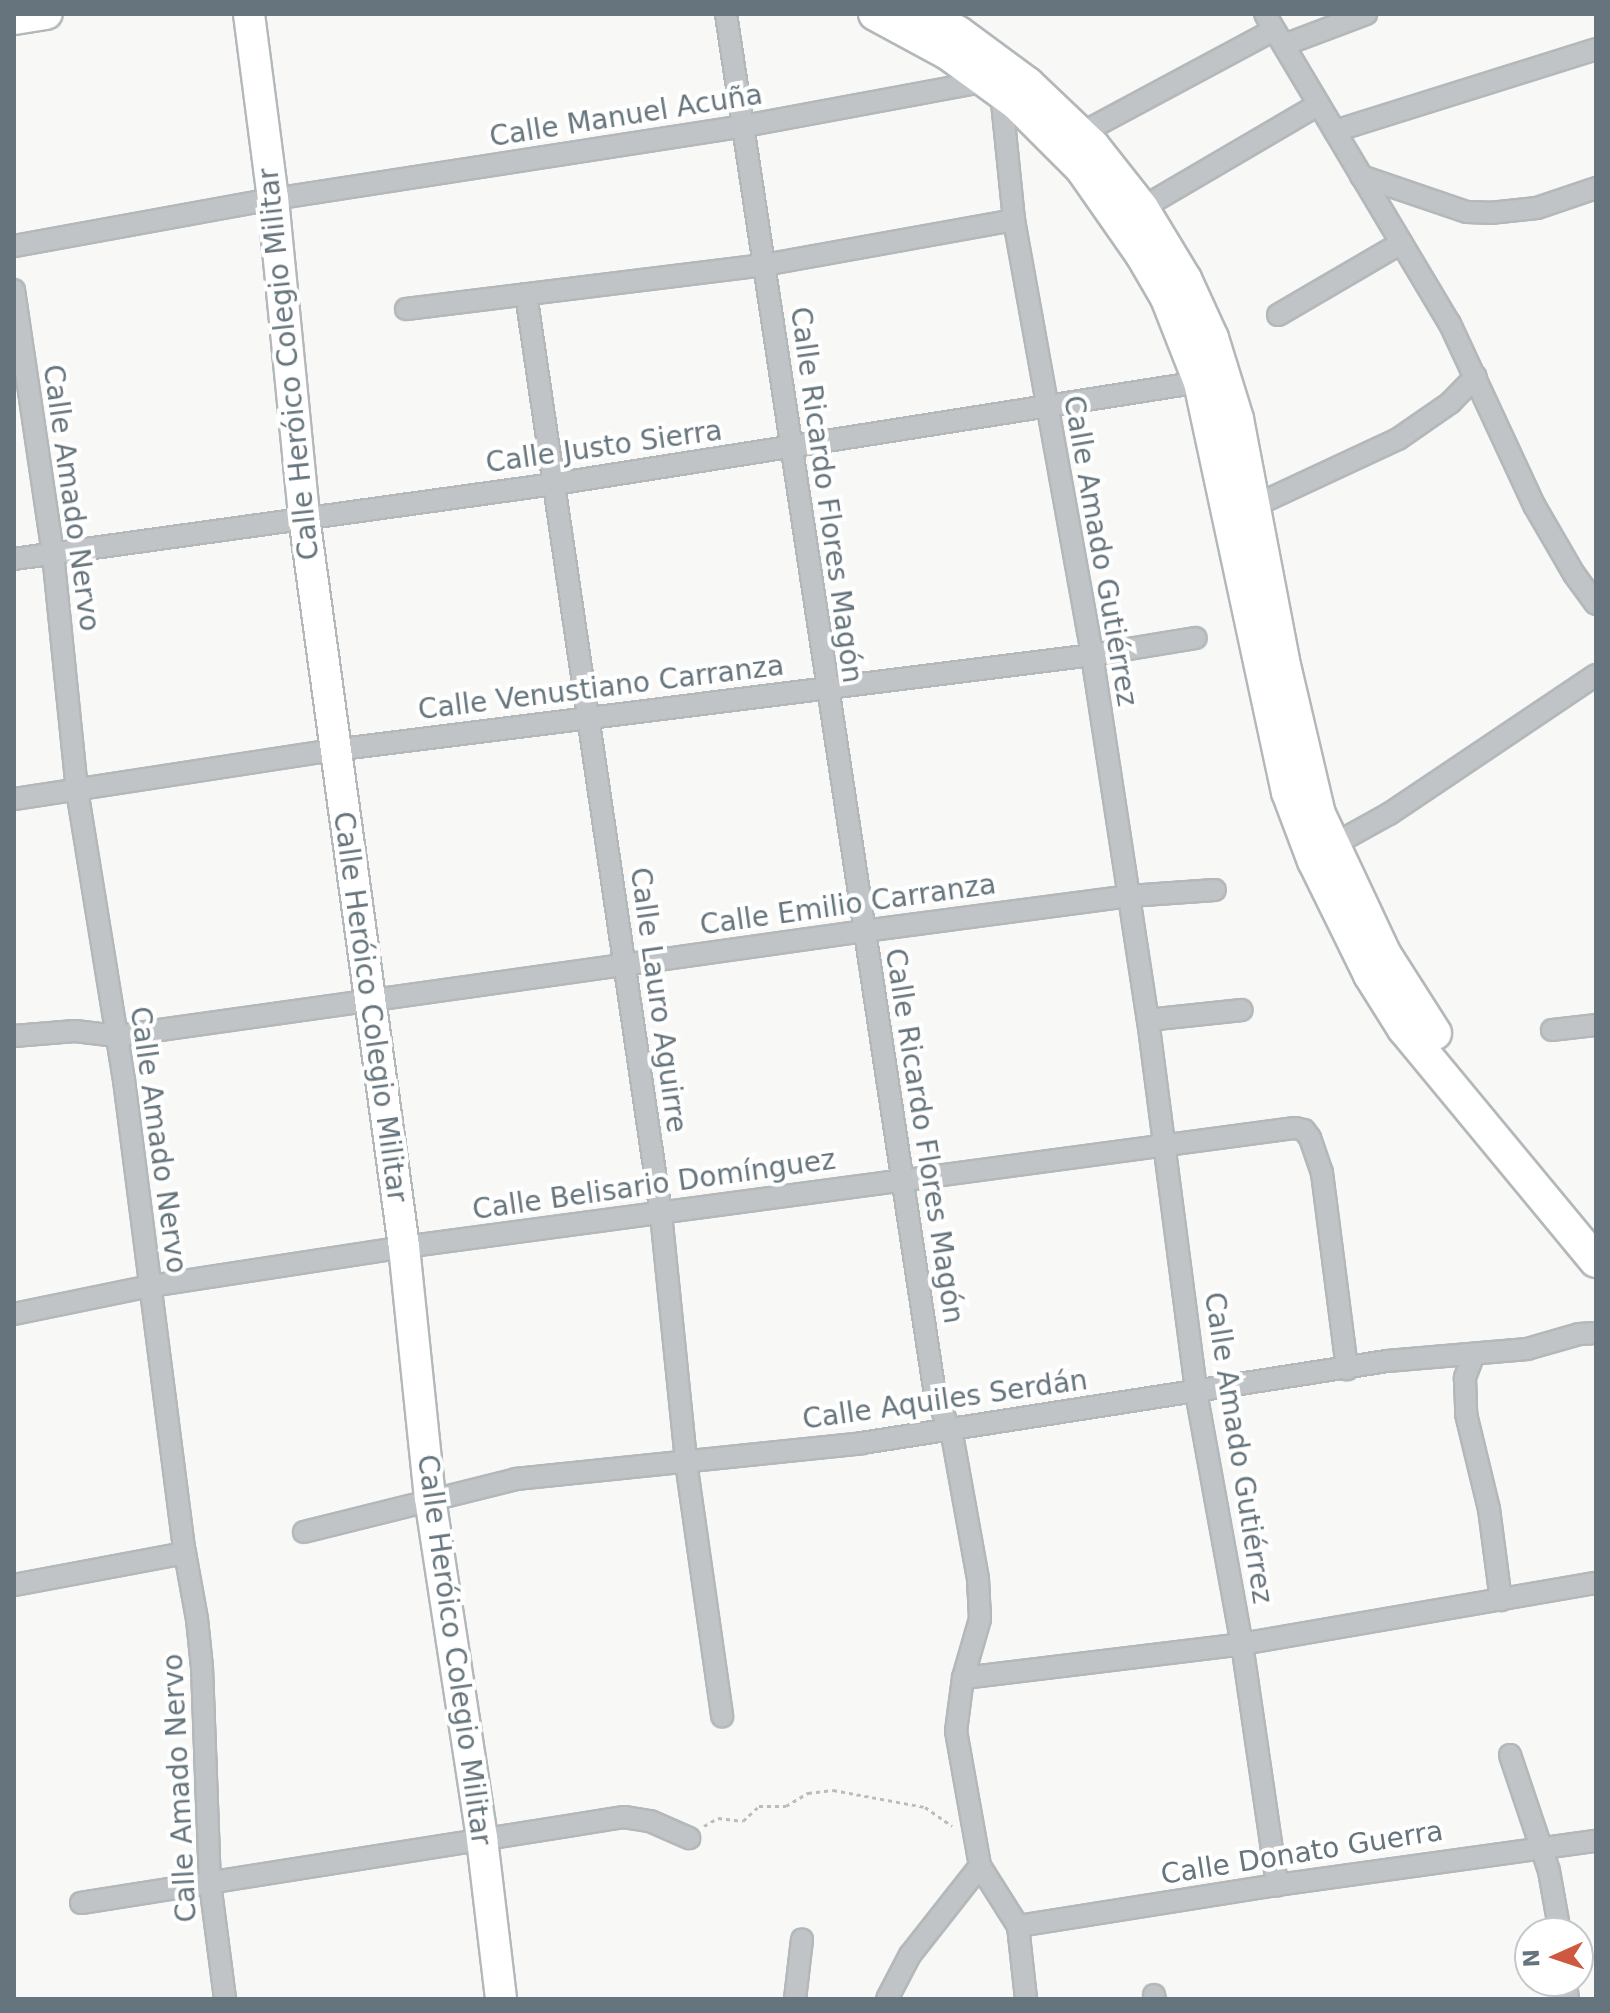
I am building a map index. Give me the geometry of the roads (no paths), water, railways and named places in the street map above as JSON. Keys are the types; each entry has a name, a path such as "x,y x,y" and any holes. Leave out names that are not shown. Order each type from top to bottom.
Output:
{"main road":[{"path":"14,19 47,14"},
{"name":"Calle Heróico Colegio Militar","path":"249,14 273,199 304,517 404,1247 430,1498 482,1839 501,1999"},
{"path":"875,14 949,54 994,87 1063,147 1122,222 1167,298 1200,382 1285,781 1319,846 1419,1012 1596,1226"},
{"path":"927,14 997,60 1080,134 1142,208 1185,279 1212,338 1237,419 1319,846 1370,975 1404,1029 1596,1261"}],"street":[{"name":"Calle Ricardo Flores Magón","path":"726,14 934,1388 957,1459 980,1600 976,1641 963,1678 956,1731 980,1866 1018,1926 1026,1999"},
{"path":"1080,134 1274,30 1366,14"},
{"path":"1274,30 1450,324 1534,505 1574,574 1596,604"},
{"path":"1335,131 1596,49"},
{"name":"Calle Manuel Acuña","path":"14,246 273,199 994,87"},
{"name":"Calle Amado Gutiérrez","path":"994,87 1014,220 1092,655 1148,1020 1196,1392 1242,1644 1277,1885"},
{"path":"1142,208 1319,104"},
{"path":"1361,176 1467,212 1537,208 1596,188"},
{"path":"406,309 764,265 1014,220"},
{"path":"1278,315 1401,243"},
{"name":"Calle Lauro Aguirre","path":"526,294 661,1214 686,1462 722,1716"},
{"name":"Calle Amado Nervo","path":"15,298 53,554 77,790 117,1036 202,1667 210,1883 225,1999"},
{"path":"1252,507 1398,439 1450,403 1476,376"},
{"name":"Calle Justo Sierra","path":"14,559 554,484 1047,409 1200,382"},
{"name":"Calle Venustiano Carranza","path":"14,799 334,750 1092,655 1196,638"},
{"path":"1319,846 1389,814 1596,675"},
{"name":"Calle Emilio Carranza","path":"14,1036 75,1031 117,1036 864,931 1129,896 1215,890"},
{"path":"1148,1020 1241,1010"},
{"path":"1552,1030 1596,1025"},
{"name":"Calle Belisario Domínguez","path":"14,1314 150,1286 404,1247 1286,1128 1304,1130 1315,1151 1329,1211 1347,1369"},
{"name":"Calle Aquiles Serdán","path":"304,1532 430,1498 573,1471 686,1462 949,1430 1406,1359 1527,1349 1579,1334 1596,1333"},
{"path":"1474,1354 1465,1378 1466,1414 1489,1509 1501,1600"},
{"path":"14,1585 185,1553"},
{"path":"963,1678 1242,1644 1596,1583"},
{"path":"1510,1755 1542,1846 1557,1917"},
{"path":"81,1903 624,1817 650,1821 689,1838"},
{"name":"Calle Donato Guerra","path":"1018,1926 1542,1846 1596,1841"},
{"path":"887,1999 910,1955 980,1866"},
{"path":"795,1999 802,1939"}]}
